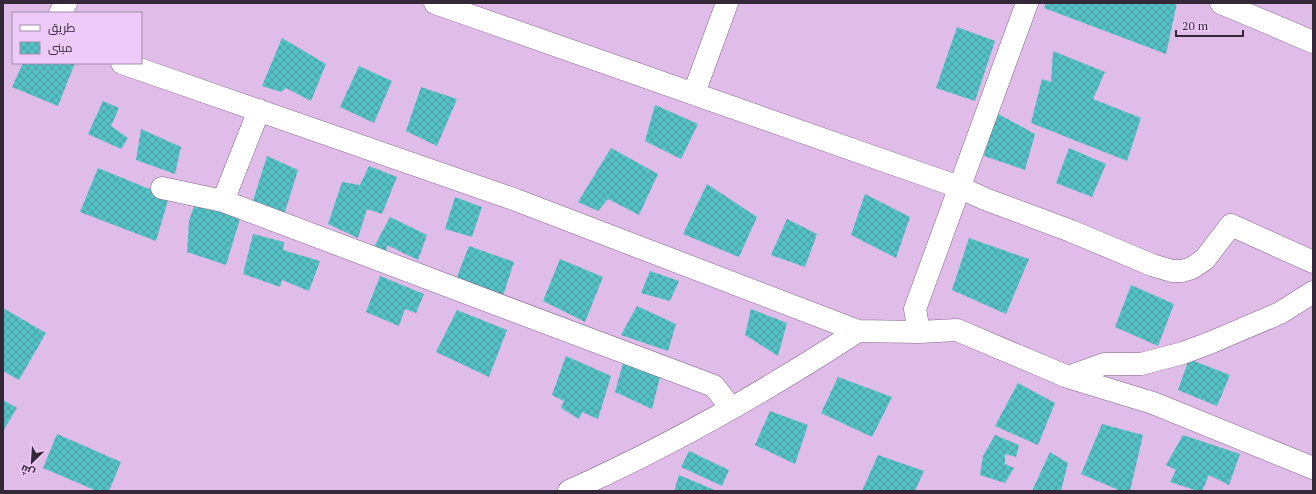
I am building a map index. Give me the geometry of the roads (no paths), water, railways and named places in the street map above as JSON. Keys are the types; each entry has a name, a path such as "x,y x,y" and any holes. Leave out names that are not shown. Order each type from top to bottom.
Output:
{"street":[{"path":"61,12 66,3"},
{"path":"435,3 960,187 1152,265 1172,271 1182,271 1192,268 1205,259 1231,225 1313,262"},
{"path":"694,93 727,3"},
{"path":"919,332 915,309 1027,3"},
{"path":"1221,3 1313,42"},
{"path":"125,64 516,200 858,331 919,332 957,330 1068,377 1152,402 1313,468"},
{"path":"223,201 259,110"},
{"path":"162,188 223,201 714,386 730,408"},
{"path":"1068,377 1104,364 1140,364 1183,353 1280,313 1313,292"},
{"path":"569,491 606,474 706,422 802,367 858,331"}]}
